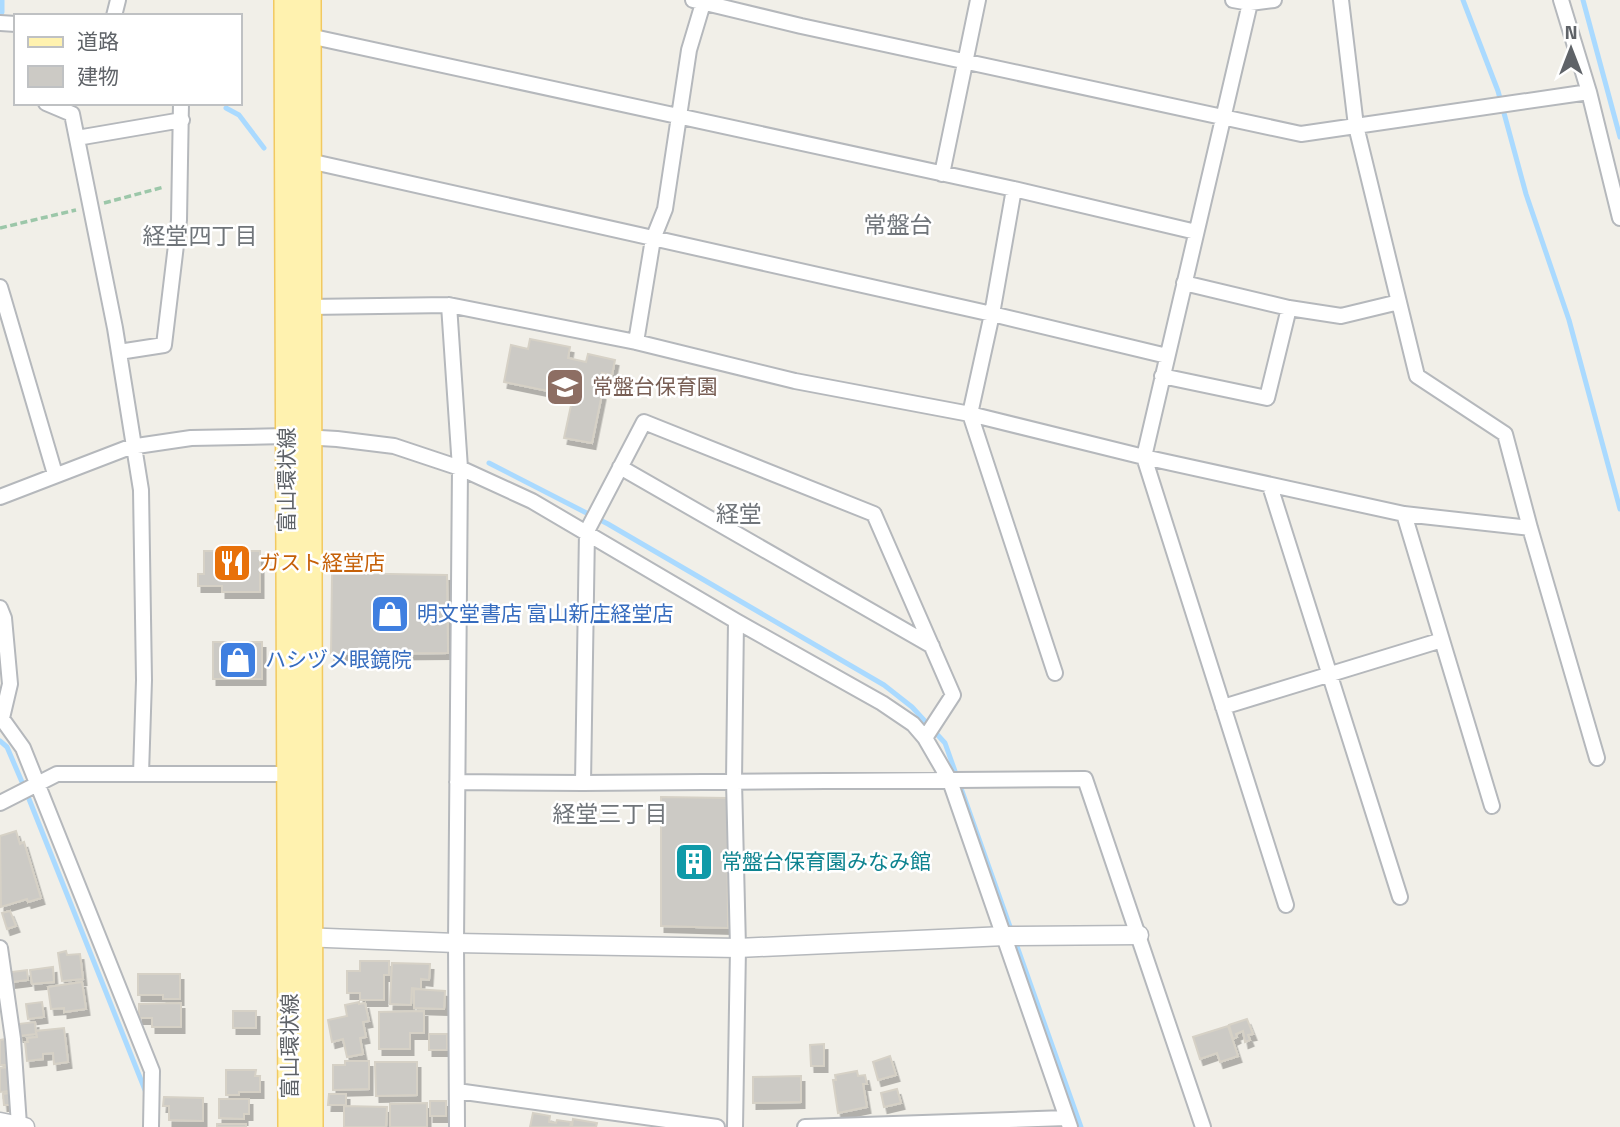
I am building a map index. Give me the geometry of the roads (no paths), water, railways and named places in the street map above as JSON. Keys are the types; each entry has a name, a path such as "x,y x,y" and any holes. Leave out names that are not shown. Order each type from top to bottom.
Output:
{"main road":[{"name":"富山環状線","path":"286,0 289,774 311,1127"},
{"name":"富山環状線","path":"289,1127 301,937 309,438 309,0"}],"street":[{"path":"942,174 978,0"},
{"path":"1233,0 1250,3 1274,0"},
{"path":"1340,0 1356,126 1417,376 1505,434 1597,758"},
{"path":"1561,0 1589,92 1620,218"},
{"path":"636,342 653,239 665,209 689,50 700,1 801,26 1301,134 1589,92"},
{"path":"1250,3 1144,457 1286,905"},
{"path":"309,36 1014,189 1196,232"},
{"path":"51,105 72,114 119,352 134,446 141,504 144,680 141,774"},
{"path":"119,352 164,345 179,220 181,105"},
{"path":"77,138 182,120"},
{"path":"309,161 992,314 1167,356"},
{"path":"1014,189 992,314 970,414 1055,673"},
{"path":"1184,283 1341,316 1399,302"},
{"path":"0,288 55,474"},
{"path":"309,307 449,305 636,342 795,381 970,414 1144,457 1404,514 1530,528"},
{"path":"449,305 460,468 457,1127"},
{"path":"1162,376 1267,398 1289,307"},
{"path":"583,783 587,531 644,422 874,514 953,695 925,738"},
{"path":"0,497 134,446 191,438 286,436 394,446 460,468 532,500 913,724 925,738 950,780 1068,1122 805,1127"},
{"path":"620,467 932,646"},
{"path":"1270,485 1400,897"},
{"path":"1404,514 1492,806"},
{"path":"0,608 4,618 10,684 1,717 23,748 152,1071 151,1127"},
{"path":"735,1127 738,948 734,781 736,621"},
{"path":"1223,707 1442,640"},
{"path":"0,803 57,774 289,774"},
{"path":"457,782 1085,779 1203,1127"},
{"path":"301,937 738,948 1005,936 1139,935"},
{"path":"0,948 3,994 13,1039 22,1126 0,1122"},
{"path":"457,1091 717,1127"}],"waterway":[{"path":"2,0 2,12"},
{"path":"1463,0 1498,91 1526,194 1569,320 1620,509"},
{"path":"1583,0 1620,137"},
{"path":"226,108 239,115 264,148"},
{"path":"489,463 608,524 884,685 912,707 945,743 1081,1127"},
{"path":"0,741 7,747 25,789 147,1095"}],"place":[{"name":"常盤台保育園","path":"565,387"},
{"name":"ガスト経堂店","path":"232,563"},
{"name":"明文堂書店 富山新庄経堂店","path":"390,614"},
{"name":"ハシヅメ眼鏡院","path":"238,660"},
{"name":"常盤台保育園みなみ館","path":"694,862"}],"district":[{"name":"常盤台","path":"898,225"},
{"name":"経堂四丁目","path":"200,236"},
{"name":"経堂","path":"739,514"},
{"name":"経堂三丁目","path":"610,814"}]}
